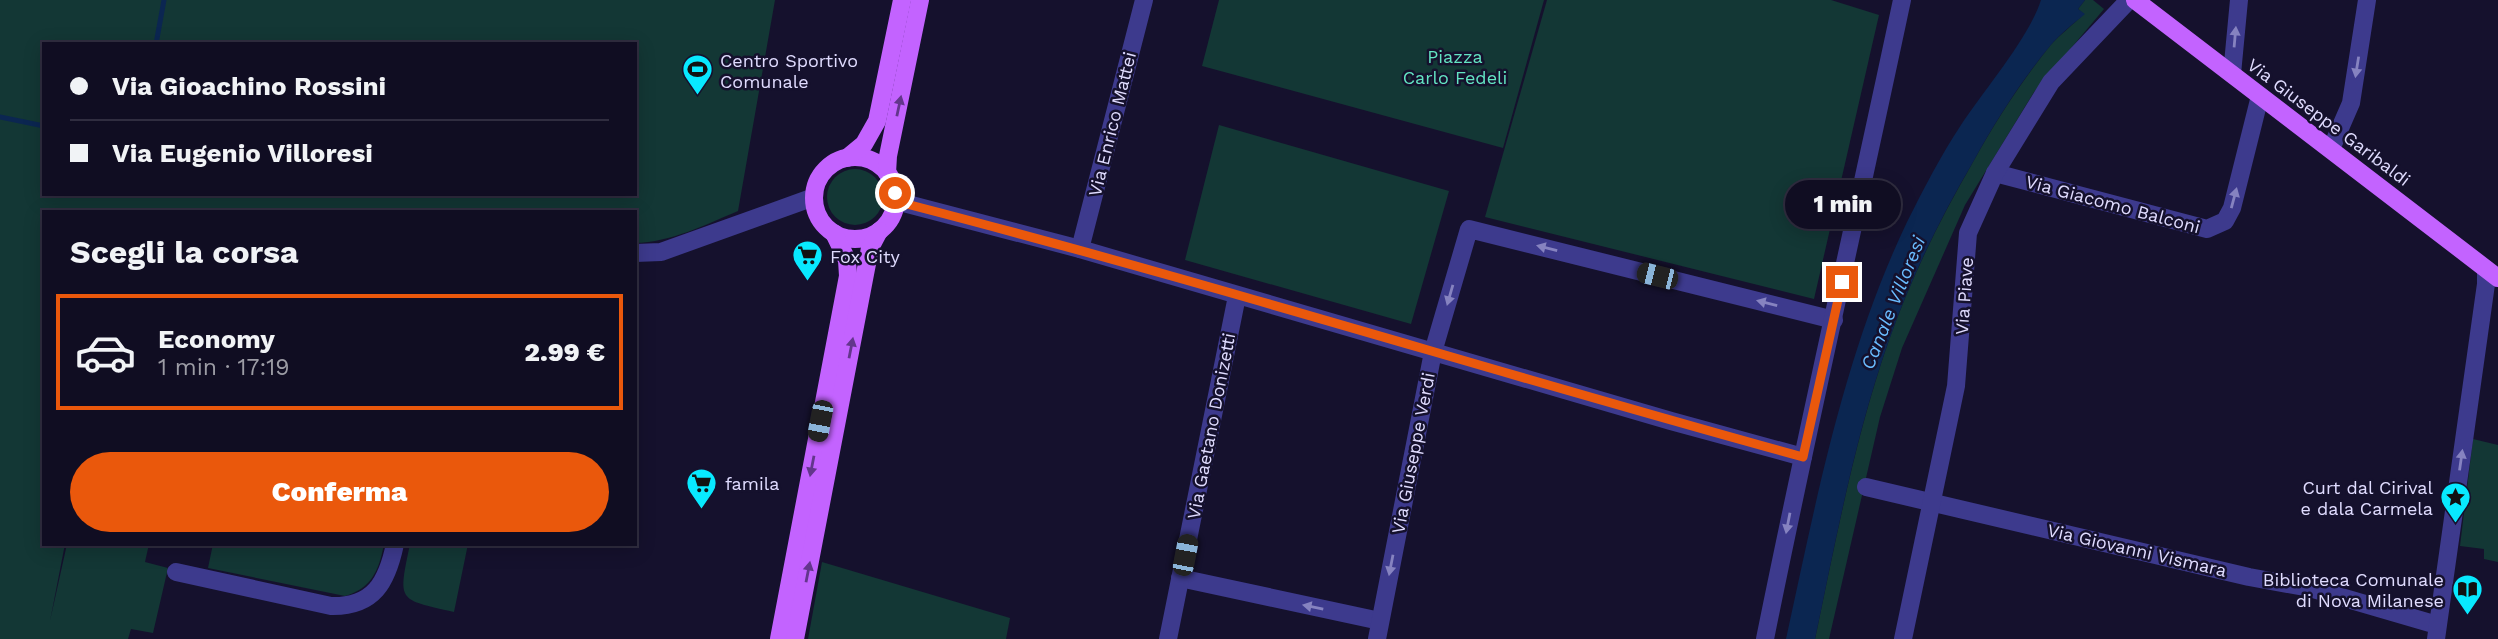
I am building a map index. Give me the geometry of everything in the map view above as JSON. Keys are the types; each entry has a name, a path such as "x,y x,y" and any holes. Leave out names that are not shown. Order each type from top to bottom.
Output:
{"main road":[{"path":"847,158 864,144 877,121 902,0"},
{"path":"887,173 888,156 920,0"},
{"name":"Via Giuseppe Garibaldi","path":"2135,0 2492,273"},
{"path":"779,639 849,270 846,254 834,233 820,219 814,197 816,185 833,163 857,157 871,160 887,173 894,184 895,201 890,218 870,248 795,639"},
{"path":"834,233 856,239 880,230"}],"street":[{"name":"Via Enrico Mattei","path":"1080,249 1144,0"},
{"path":"1765,639 1902,0"},
{"name":"Via Piave","path":"1903,639 1956,386 1968,233 1995,173 2051,82 2129,0"},
{"path":"2232,74 2239,0"},
{"path":"2331,149 2351,103 2367,0"},
{"name":"Via Giacomo Balconi","path":"1995,173 2207,229 2225,221 2232,208 2260,96"},
{"path":"637,253 661,252 814,197"},
{"path":"895,201 1080,249 1803,457"},
{"name":"Via Giuseppe Verdi","path":"1378,630 1433,352 1469,229 1833,320"},
{"path":"2436,632 2486,284 2492,273"},
{"name":"Via Gaetano Donizetti","path":"1168,639 1237,296"},
{"name":"Via Giovanni Vismara","path":"1866,487 2310,589 2408,618 2436,632"},
{"path":"176,572 331,606 345,606 357,604 372,595 382,584 390,567 394,546"},
{"path":"1180,578 1378,630"}],"green space":[{"path":"0,0 775,0 738,211 662,240 637,243 637,210 42,210 42,546 65,546 50,621 67,546 149,546 145,562 168,568 153,633 131,629 128,639 0,639"},
{"name":"Piazza Carlo Fedeli","path":"1219,0 1544,0 1503,148 1202,66"},
{"path":"1547,0 1831,0 1879,15 1814,299 1485,217"},
{"path":"2085,0 2093,0 2104,9 2034,92 1965,205 1902,348 1880,417 1829,639 1815,639 1847,488 1866,414 1889,340 1907,294 1938,227 1990,132 2049,47 2084,14 2078,9"},
{"path":"1219,125 1449,191 1411,324 1185,260"},
{"path":"855,169 875,177 883,197 875,217 855,225 835,217 827,197 835,177"},
{"path":"2473,439 2498,445 2498,562 2484,559 2484,549 2460,546"},
{"path":"213,546 384,546 373,577 362,588 345,596 208,568"},
{"path":"410,546 468,546 454,612 412,600 406,595 404,577"},
{"path":"822,562 1010,618 1006,639 808,639"}],"water":[{"name":"Canale Villoresi","path":"2041,0 2085,0 2078,9 2085,14 2039,59 1999,117 1927,249 1889,340 1866,413 1815,639 1786,639 1821,479 1849,375 1885,272 1939,160 2027,31"}],"waterway":[{"path":"156,42 164,0"},
{"path":"0,117 42,126"}],"place":[{"name":"Centro Sportivo Comunale","path":"697,97"},
{"name":"Fox City","path":"807,283"},
{"name":"famila","path":"702,510"},
{"name":"Curt dal Cirival e dala Carmela","path":"2456,524"},
{"name":"Biblioteca Comunale di Nova Milanese","path":"2467,616"}],"route":[{"path":"895,193 895,201 1080,249 1803,457 1842,282"}]}
